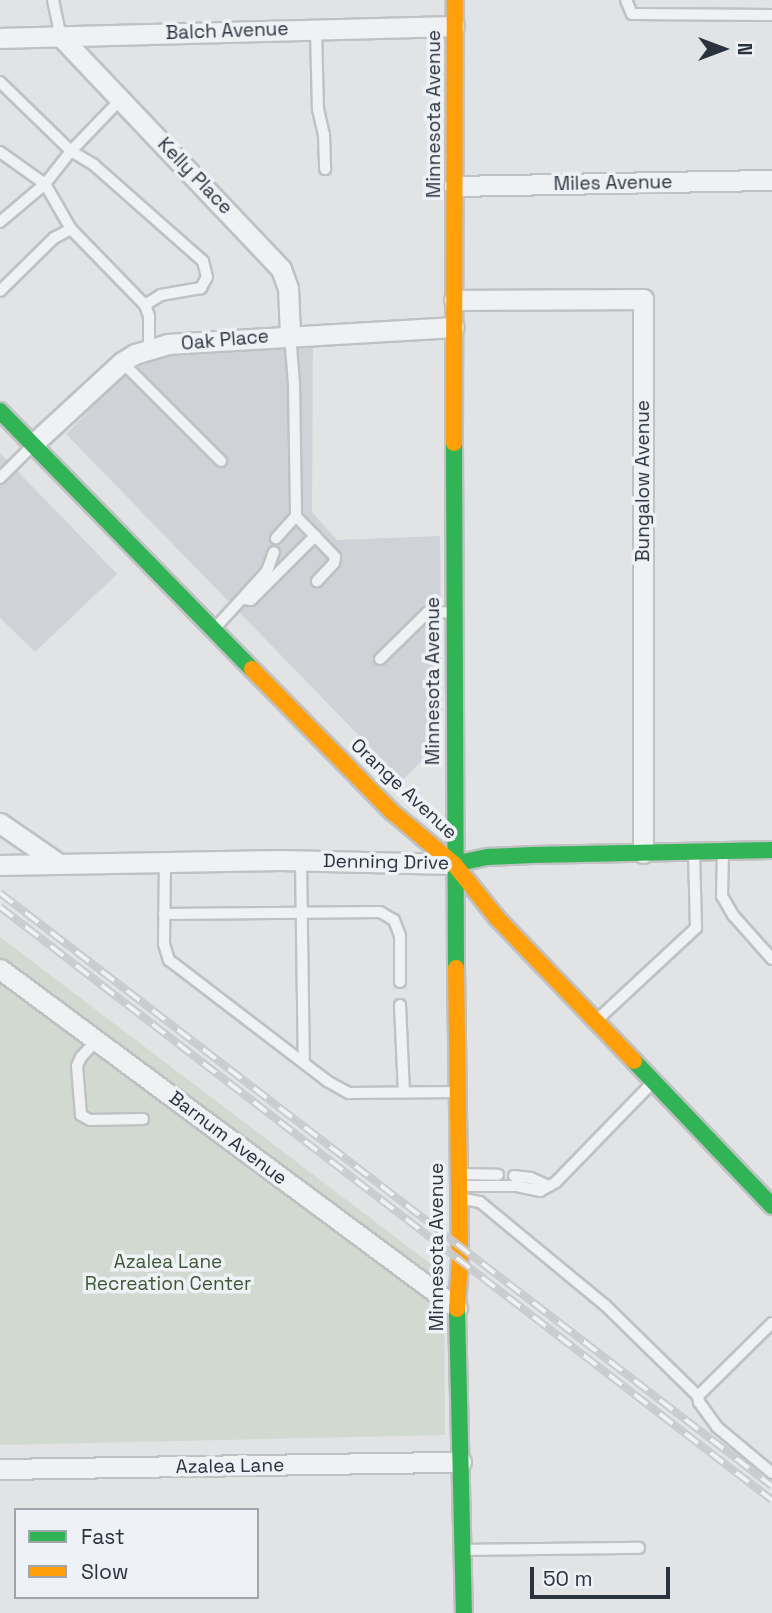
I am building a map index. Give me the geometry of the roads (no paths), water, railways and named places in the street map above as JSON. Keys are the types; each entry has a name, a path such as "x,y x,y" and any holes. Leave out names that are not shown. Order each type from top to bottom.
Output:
{"street":[{"name":"Minnesota Avenue","path":"455,0 454,864 459,1186 457,1308 464,1613"},
{"name":"Balch Avenue","path":"0,38 454,26"},
{"name":"Kelly Place","path":"61,37 281,269 288,288 290,334"},
{"name":"Miles Avenue","path":"454,186 772,180"},
{"name":"Bungalow Avenue","path":"454,300 643,299 643,853"},
{"name":"Oak Place","path":"33,444 122,362 168,344 290,334 453,327"},
{"name":"Orange Avenue","path":"0,411 391,811 454,864 497,918 594,1023 763,1190 772,1206"},
{"path":"0,823 58,863"},
{"name":"Denning Drive","path":"0,865 300,860 454,864 488,857 772,850"},
{"name":"Barnum Avenue","path":"0,969 457,1308"},
{"name":"Azalea Lane","path":"0,1469 461,1462"}],"lane":[{"path":"54,0 61,37"},
{"path":"626,0 632,14 772,15"},
{"path":"316,29 318,109 324,135 325,169"},
{"path":"0,82 71,151 94,165 203,261 207,277 201,288 161,295 145,305"},
{"path":"0,222 46,184 71,151 121,99"},
{"path":"0,152 46,184 71,229 145,305 149,316 149,350"},
{"path":"0,291 54,238 71,229"},
{"path":"290,334 294,384 296,516 335,557 334,563 317,581"},
{"path":"122,362 221,461"},
{"path":"0,478 33,444"},
{"path":"276,538 296,516"},
{"path":"244,599 251,600 315,536"},
{"path":"213,630 267,571 274,552"},
{"path":"380,659 427,613 454,612"},
{"path":"723,851 722,896 733,915 772,959"},
{"path":"594,1023 696,928 694,852"},
{"path":"300,860 304,1063"},
{"path":"165,861 164,944 169,960 304,1063 349,1093 458,1092"},
{"path":"164,914 380,912 394,920 400,936 400,982"},
{"path":"400,1005 404,1093"},
{"path":"97,1040 81,1057 77,1066 80,1115 90,1120 143,1119"},
{"path":"459,1186 517,1186 540,1191 556,1182 653,1083"},
{"path":"459,1186 498,1175"},
{"path":"514,1176 531,1178 548,1186"},
{"path":"459,1186 605,1305 698,1396 699,1402 717,1427 772,1473"},
{"path":"698,1396 772,1322"},
{"path":"463,1550 639,1548"}],"railway":[{"path":"0,893 772,1486"},
{"path":"0,907 772,1500"}],"park label":[{"name":"Azalea Lane Recreation Center","path":"168,1273"}]}
